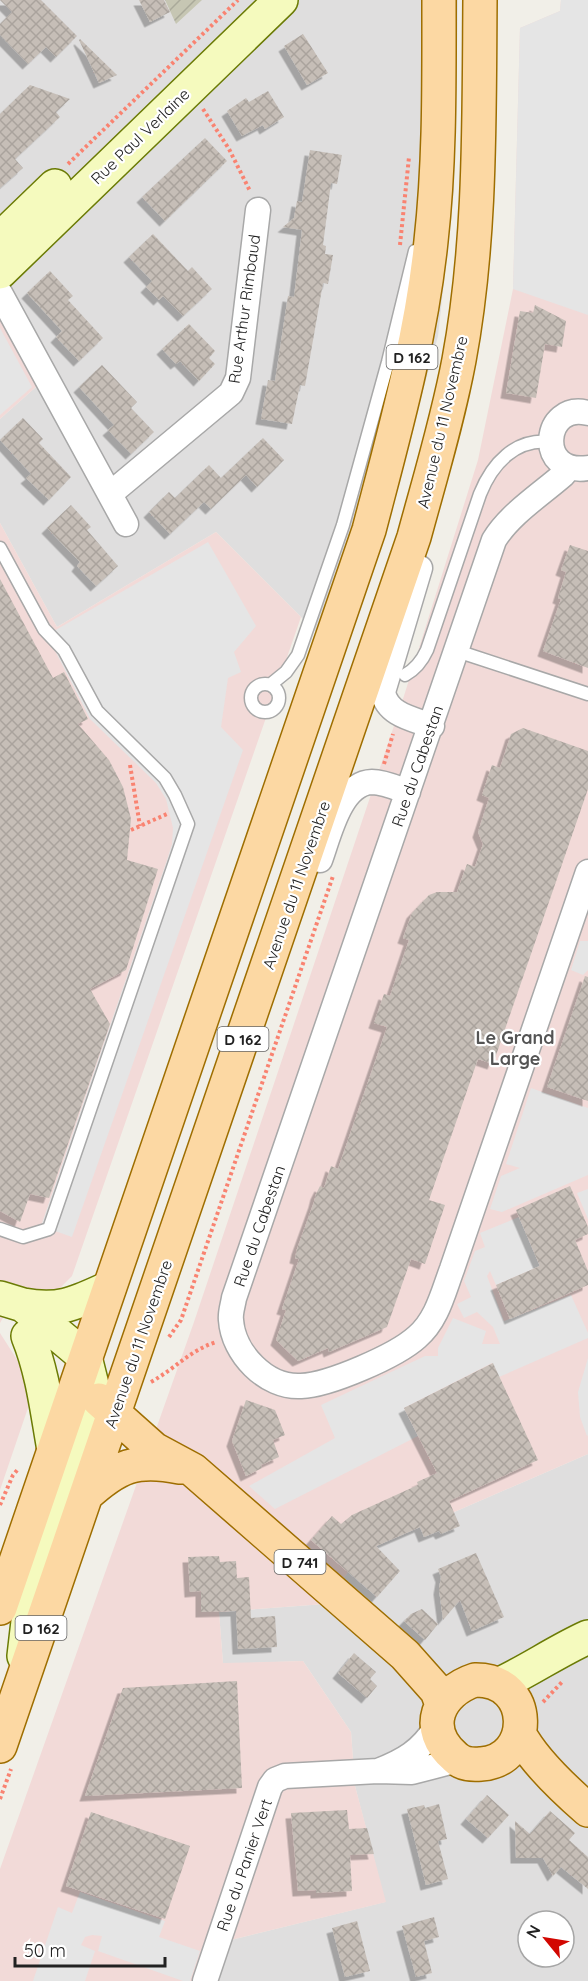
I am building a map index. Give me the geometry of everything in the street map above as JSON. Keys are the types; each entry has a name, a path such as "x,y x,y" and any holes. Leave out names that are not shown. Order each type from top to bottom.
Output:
{"main road":[{"name":"Avenue du 11 Novembre","path":"0,1746 86,1495 106,1385 109,1288 369,530 409,380 431,241 436,162 439,0"},
{"name":"Avenue du 11 Novembre","path":"2,1602 54,1450 106,1385 267,970 414,537 445,423 459,359 469,288 478,154 480,0"},
{"path":"106,1385 165,1184 190,1052"},
{"name":"D 741","path":"106,1385 166,1430 193,1470 405,1655 437,1691 439,1716"},
{"path":"86,1495 104,1479 141,1462 160,1463 193,1470"},
{"name":"D 741","path":"405,1655 452,1678 484,1683"},
{"path":"526,1718 514,1746 504,1757 491,1763 479,1765 458,1760 440,1740 439,1716 452,1692 463,1684 484,1683 511,1694 526,1718 533,1754 576,1800"},
{"path":"499,1760 524,1767 576,1800"}],"street":[{"name":"Rue Paul Verlaine","path":"0,239 249,0"},
{"name":"Rue Paul Verlaine","path":"0,272 280,0"},
{"name":"Rue Arthur Rimbaud","path":"110,494 231,393 238,378 258,210"},
{"path":"0,293 126,524"},
{"path":"579,468 556,458 551,442 552,433 560,419 567,414 587,410"},
{"path":"432,726 392,710 386,702 384,689 420,568 435,507 445,423"},
{"name":"Rue du Cabestan","path":"579,468 563,476 501,530 494,540 234,1298 231,1318 234,1336 249,1362 263,1373 278,1381 298,1387 324,1384 399,1351 418,1337 430,1323 456,1259 587,879"},
{"path":"267,970 306,894 346,795 358,786 372,782 408,792"},
{"path":"54,1450 37,1357 13,1310 65,1307 109,1288"},
{"name":"D 741","path":"13,1310 106,1385"},
{"path":"20,1688 32,1587 106,1385"},
{"path":"484,1683 523,1673 581,1640"},
{"path":"526,1718 530,1689 581,1640"},
{"name":"Rue du Panier Vert","path":"378,1771 413,1755 429,1739 439,1716"},
{"name":"Rue du Panier Vert","path":"205,1981 270,1787 275,1780 285,1776 378,1771 412,1772 458,1760"}],"lane":[{"path":"270,685 279,694 283,703 264,713 257,711 250,697 253,690 261,685 270,685 286,672 298,655 343,525 388,362 436,162"},
{"path":"405,675 414,670 427,650 480,495 491,471 505,456 522,446 542,441 551,442"},
{"path":"0,548 44,629 64,650 97,711 165,778 188,824 49,1229 23,1238 2,1234"},
{"path":"457,651 588,694"}],"path":[{"path":"64,168 238,0"},
{"path":"189,88 229,148 258,210"},
{"path":"138,750 129,759 140,826"},
{"path":"131,830 181,808"},
{"path":"106,1385 172,1369 199,1348 234,1336"},
{"path":"526,1718 564,1680"}],"shaded area":[{"path":"0,0 458,0 454,190 438,336 383,536 343,659 216,532 57,627 0,523 0,419 37,386 0,318"},
{"path":"165,0 202,0 176,24"},
{"path":"561,0 588,0 588,1454 369,1549 348,1572 325,1604 219,1612 223,1663 303,1661 351,1732 355,1786 386,1902 231,1940 218,1981 0,1981 0,1869 194,1322 403,699 478,460 513,289 520,28 560,11"},
{"path":"561,0 588,0 588,315 513,289 520,28 560,11"},
{"path":"0,318 37,386 0,419"},
{"path":"0,328 32,387 0,415"},
{"path":"0,523 57,627 216,532 301,617 72,1276 59,1289 34,1291 20,1287 0,1323"},
{"path":"208,542 256,626 234,652 241,672 228,678 221,727 243,750 72,1237 41,1226 167,860 172,844 173,828 166,799 156,783 90,719 47,635"},
{"path":"580,941 588,941 588,970 583,975 571,970"},
{"path":"531,1088 588,1108 588,1175 502,1212 490,1209 501,1176 520,1168 506,1164"},
{"path":"588,1189 588,1219 577,1193"},
{"path":"519,1217 540,1266 496,1285 490,1271 487,1276 504,1321 571,1295 588,1333 588,1338 499,1377 492,1363 404,1408 418,1436 275,1509 249,1486 335,1438 321,1405 425,1356 438,1356 438,1348 453,1318 486,1331 482,1344 500,1344 493,1327 477,1312 464,1318 457,1304 471,1297 464,1281 475,1251 485,1247 480,1233"},
{"path":"0,1333 23,1369 31,1399 0,1490"},
{"path":"588,1358 587,1436 580,1417 578,1392"},
{"path":"588,1454 588,1981 218,1981 231,1940 385,1902 355,1786 351,1732 303,1661 223,1664 219,1612 325,1604 348,1572 369,1549"},
{"path":"80,1892 165,1921 159,1937 200,1951 190,1981 183,1981 98,1951 102,1936 92,1935 85,1937 81,1945 95,1951 85,1981 33,1981 58,1907 72,1913"}],"building":[{"path":"0,0 41,0 77,36 56,57 46,47 28,64 0,35 0,24 12,12"},
{"path":"139,0 164,0 170,12 150,22"},
{"path":"303,34 328,73 307,85 284,46"},
{"path":"80,39 117,75 99,83"},
{"path":"30,85 70,99 56,112 60,117 15,159 23,168 0,188 0,114"},
{"path":"268,91 284,117 265,129 263,125 242,136 227,111 246,98 249,102"},
{"path":"205,138 227,161 165,221 142,197"},
{"path":"310,150 342,155 337,184 331,183 323,245 326,246 325,254 333,255 328,284 323,283 305,386 300,385 292,424 261,419 268,380 275,381 288,296 294,297 302,230 283,227 294,218 297,201 302,202"},
{"path":"153,234 188,271 192,267 212,289 183,316 163,296 159,300 146,287 152,281 129,257"},
{"path":"50,271 73,296 68,300 103,338 79,361 56,337 62,331 27,293"},
{"path":"535,305 566,321 562,347 545,344 536,398 506,393 520,311 533,313"},
{"path":"189,324 215,351 209,358 215,364 199,381 180,361 176,364 162,349"},
{"path":"102,365 137,402 131,408 154,432 131,454 108,430 114,425 79,387"},
{"path":"23,418 43,439 39,443 71,477 49,500 26,478 31,474 0,440"},
{"path":"263,438 284,460 257,487 246,475 211,509 204,502 170,534 149,512 169,492 175,498 209,465 221,478"},
{"path":"71,505 91,527 87,530 118,566 96,586 77,566 80,562 47,528"},
{"path":"570,545 588,551 588,668 543,651 561,599 558,598 566,572 561,570"},
{"path":"0,579 53,678 64,672 88,719 78,724 109,760 123,787 131,819 127,860 158,869 126,970 90,989 110,1024 49,1198 30,1194 20,1222 0,1211"},
{"path":"523,728 588,751 588,789 493,1064 478,1059 429,1200 445,1205 425,1264 411,1259 387,1327 329,1352 328,1348 298,1361 276,1340 286,1310 282,1309 299,1259 295,1258 297,1249 316,1194 320,1186 324,1188 331,1166 338,1169 387,1027 374,1023 384,994 390,996 409,940 403,938 412,913 429,895 437,892 457,892 467,864 475,867 483,844 478,832 489,798 482,795 492,765 500,768 511,734"},
{"path":"585,976 588,977 588,1101 547,1087"},
{"path":"570,1186 588,1227 588,1234 575,1240 588,1271 588,1285 510,1319 496,1285 540,1266 516,1210"},
{"path":"493,1363 538,1460 449,1501 460,1526 441,1534 439,1531 424,1537 420,1527 376,1546 400,1571 377,1597 311,1540 332,1516 341,1524 352,1515 418,1485 417,1482 437,1473 404,1408"},
{"path":"246,1400 275,1410 285,1435 273,1440 279,1457 261,1465 262,1468 246,1476 232,1441"},
{"path":"476,1553 504,1617 472,1631 460,1600 443,1620 439,1589 441,1577 438,1569"},
{"path":"219,1556 220,1562 236,1561 237,1578 249,1577 251,1618 275,1616 277,1647 238,1649 236,1611 201,1612 201,1591 190,1592 188,1557"},
{"path":"422,1609 438,1624 425,1640 404,1621 411,1614"},
{"path":"354,1653 376,1672 370,1679 377,1686 367,1698 338,1673"},
{"path":"237,1681 242,1788 85,1796 123,1688"},
{"path":"487,1795 509,1815 488,1838 466,1819"},
{"path":"439,1804 447,1839 438,1841 448,1879 426,1885 407,1809"},
{"path":"347,1810 349,1829 367,1828 374,1854 350,1855 352,1891 316,1893 316,1890 298,1891 291,1813"},
{"path":"550,1811 575,1833 569,1840 588,1857 588,1889 561,1867 553,1876 543,1858 516,1858 515,1821 530,1834"},
{"path":"91,1812 190,1846 165,1919 66,1886"},
{"path":"434,1917 439,1937 424,1941 432,1973 416,1977 402,1926"},
{"path":"357,1921 370,1971 345,1977 332,1928"}],"district":[{"name":"Le Grand Large","path":"515,1047"}]}
